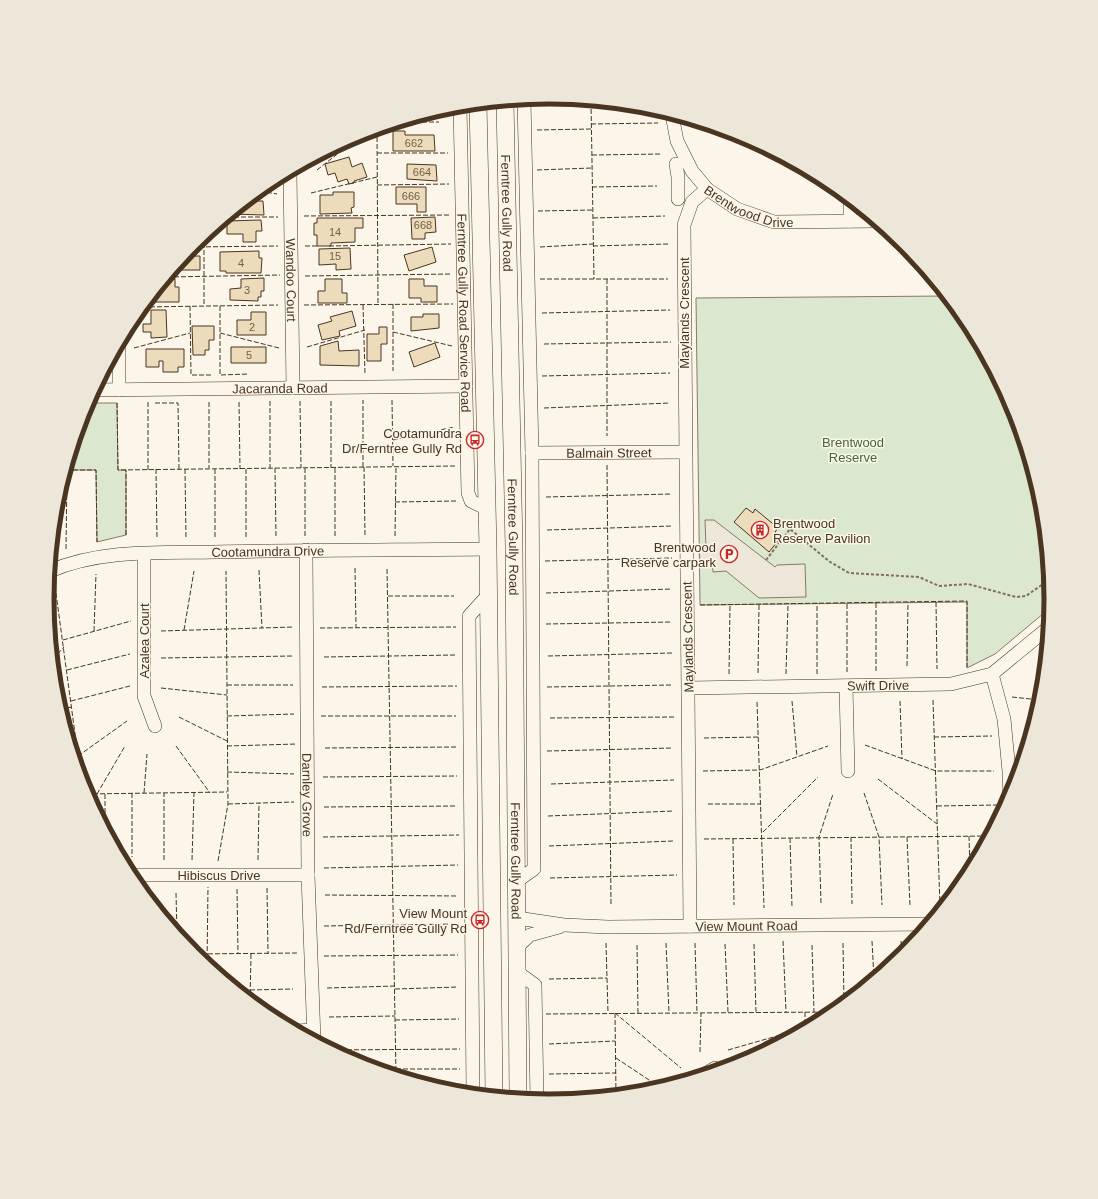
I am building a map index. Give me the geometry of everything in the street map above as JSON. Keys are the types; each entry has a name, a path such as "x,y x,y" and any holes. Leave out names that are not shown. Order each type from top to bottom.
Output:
{"main road":[{"name":"Ferntree Gully Road","path":"505,107 514,548 518,1093"},
{"name":"Ferntree Gully Road","path":"478,110 489,594 494,1091"},
{"path":"488,549 514,548"},
{"path":"493,928 517,918"}],"street":[{"path":"517,881 534,869 532,453 524,106"},
{"name":"Ferntree Gully Road Service Road","path":"460,113 468,493 471,501 487,509"},
{"name":"Brentwood Drive","path":"673,120 677,141 692,171 707,188 737,209 774,222 868,221"},
{"path":"506,164 526,163"},
{"path":"676,164 678,177 678,199"},
{"path":"678,177 692,171"},
{"name":"Wandoo Court","path":"290,178 293,388"},
{"name":"Maylands Crescent","path":"690,926 684,225 692,202 707,188"},
{"path":"850,207 850,221"},
{"path":"119,354 119,390"},
{"name":"Jacaranda Road","path":"101,390 466,386"},
{"name":"Balmain Street","path":"532,453 686,452"},
{"name":"Cootamundra Drive","path":"55,570 103,556 144,554 306,550 488,549"},
{"name":"Darnley Grove","path":"306,550 308,875 314,1035"},
{"name":"Azalea Court","path":"144,554 144,696 155,726"},
{"name":"Ferntree Gully Road","path":"473,1088 469,616 489,594"},
{"name":"Swift Drive","path":"689,688 950,684 992,674 1043,632"},
{"path":"992,674 1004,719 1014,770"},
{"path":"846,686 848,771"},
{"path":"471,841 492,841"},
{"name":"Hibiscus Drive","path":"137,875 308,875"},
{"name":"View Mount Road","path":"517,918 564,925 690,926 923,924"},
{"name":"View Mount Road","path":"517,947 530,935 564,925"},
{"path":"517,972 534,984 537,1094"}],"path":[{"path":"766,560 790,529 830,562 849,573 919,577 939,586 968,584 1016,597 1026,596 1043,583"}],"green space":[{"name":"Brentwood Reserve","path":"940,296 961,324 978,352 993,381 1018,440 1027,471 1040,535 1043,567 1044,613 995,654 967,668 967,602 700,605 696,298"},
{"path":"95,403 117,403 118,470 126,470 126,535 97,542 96,470 71,470 80,440"}],"shaded area":[{"name":"Brentwood Reserve carpark","path":"705,520 714,520 775,567 777,565 805,564 806,597 759,598 726,571 713,572 712,562 700,562 699,549 706,548"}],"building":[{"path":"393,131 405,131 405,135 434,135 435,151 393,151"},
{"path":"349,157 352,167 362,163 367,177 349,184 347,179 338,182 335,173 328,175 325,164"},
{"path":"407,164 436,165 437,181 407,179"},
{"path":"396,187 426,187 426,212 417,212 417,204 396,204"},
{"path":"333,192 354,192 354,207 351,208 352,213 320,214 320,195 333,195"},
{"path":"258,200 258,201 263,201 264,215 239,214"},
{"path":"435,217 436,232 425,233 425,239 412,239 411,218"},
{"path":"317,218 363,218 363,228 355,228 355,242 331,243 331,246 317,246 317,235 314,235 314,223 317,223"},
{"path":"261,220 262,231 256,231 256,242 243,242 243,234 227,234 227,224 231,221"},
{"path":"432,247 436,262 409,271 404,255"},
{"path":"350,248 351,269 336,270 336,264 319,265 319,249"},
{"path":"259,251 259,258 262,258 261,273 226,273 226,271 220,271 220,252"},
{"path":"194,255 200,256 200,270 182,270 182,268"},
{"path":"264,278 264,291 261,291 261,297 258,297 258,301 230,300 230,289 241,288 241,279"},
{"path":"172,279 175,279 175,287 179,287 179,302 153,302"},
{"path":"325,279 342,279 342,293 347,293 347,303 318,303 318,291 325,291"},
{"path":"409,279 424,279 424,286 437,286 437,302 421,302 421,298 409,298"},
{"path":"151,310 166,310 167,337 151,338 151,332 143,332 143,324 151,324"},
{"path":"352,311 356,326 339,331 340,336 322,340 318,325 332,321 330,317"},
{"path":"251,312 266,312 266,335 237,335 237,320 251,320"},
{"path":"423,314 439,314 439,328 411,331 411,317 423,317"},
{"path":"192,326 214,326 214,340 209,340 209,350 205,350 205,355 193,355"},
{"path":"379,327 387,327 387,344 381,344 381,361 367,361 367,334 379,334"},
{"path":"338,341 339,351 359,350 359,366 320,365 320,346"},
{"path":"435,343 440,357 414,367 409,352"},
{"path":"231,347 266,347 266,363 231,363"},
{"path":"146,349 184,349 184,367 178,367 178,372 163,372 163,361 159,361 159,367 146,367"},
{"name":"Brentwood Reserve Pavilion","path":"746,508 753,513 755,509 778,528 775,532 781,537 769,552 734,522"}],"fence":[{"path":"591,107 594,279"},
{"path":"418,122 439,122"},
{"path":"591,124 658,123"},
{"path":"537,130 591,129"},
{"path":"377,136 378,304"},
{"path":"317,170 342,150"},
{"path":"377,153 448,153"},
{"path":"592,155 662,154"},
{"path":"537,170 592,168"},
{"path":"311,193 377,177"},
{"path":"377,185 449,184"},
{"path":"592,187 657,186"},
{"path":"268,192 277,194"},
{"path":"538,211 593,210"},
{"path":"304,216 450,215"},
{"path":"593,218 665,216"},
{"path":"236,217 278,217"},
{"path":"204,244 204,306"},
{"path":"329,246 451,244"},
{"path":"540,247 593,244"},
{"path":"593,246 668,244"},
{"path":"201,247 278,246"},
{"path":"305,246 319,246"},
{"path":"305,276 452,274"},
{"path":"174,277 280,275"},
{"path":"540,279 668,279"},
{"path":"607,279 607,436"},
{"path":"393,304 393,371"},
{"path":"304,305 453,304"},
{"path":"149,307 278,305"},
{"path":"363,305 365,374"},
{"path":"190,306 191,375 213,375"},
{"path":"220,306 220,375 249,374"},
{"path":"542,313 670,310"},
{"path":"307,347 365,330"},
{"path":"393,332 452,346"},
{"path":"134,348 190,333"},
{"path":"220,333 279,348"},
{"path":"544,344 671,342"},
{"path":"542,376 670,373"},
{"path":"363,400 363,467"},
{"path":"392,400 393,466"},
{"path":"270,401 270,468"},
{"path":"300,401 301,468"},
{"path":"331,401 331,468"},
{"path":"148,402 148,470"},
{"path":"209,402 209,468"},
{"path":"239,402 240,469"},
{"path":"117,403 118,470 455,466"},
{"path":"155,403 178,403 179,469"},
{"path":"544,408 670,403"},
{"path":"393,440 454,427"},
{"path":"607,465 611,905"},
{"path":"395,536 396,466"},
{"path":"364,467 365,535"},
{"path":"275,468 276,537"},
{"path":"305,468 305,537"},
{"path":"335,468 335,536"},
{"path":"156,469 157,538"},
{"path":"185,469 186,538"},
{"path":"215,469 215,537"},
{"path":"246,469 246,537"},
{"path":"71,470 96,470 97,542"},
{"path":"126,470 126,535"},
{"path":"66,549 67,490"},
{"path":"546,497 672,494"},
{"path":"395,502 456,501"},
{"path":"547,530 672,526"},
{"path":"545,561 672,558"},
{"path":"355,568 356,627"},
{"path":"387,569 396,1070"},
{"path":"259,570 262,628"},
{"path":"184,630 194,571"},
{"path":"218,861 228,804 226,571"},
{"path":"94,631 96,574"},
{"path":"55,586 77,749"},
{"path":"546,593 672,589"},
{"path":"388,596 454,596"},
{"path":"700,605 967,601 967,667"},
{"path":"907,666 908,602"},
{"path":"936,602 937,669"},
{"path":"817,603 817,674"},
{"path":"847,603 847,672"},
{"path":"876,603 876,671"},
{"path":"758,673 759,604"},
{"path":"786,674 788,604"},
{"path":"729,674 730,605"},
{"path":"63,640 131,621"},
{"path":"546,624 672,622"},
{"path":"161,631 294,627"},
{"path":"320,628 456,627"},
{"path":"57,655 64,647"},
{"path":"548,656 672,653"},
{"path":"67,670 130,654"},
{"path":"324,657 456,655"},
{"path":"161,658 293,656"},
{"path":"227,685 293,685"},
{"path":"547,687 672,685"},
{"path":"71,701 130,686"},
{"path":"322,687 457,686"},
{"path":"161,688 227,695"},
{"path":"1012,697 1033,699"},
{"path":"933,700 940,903"},
{"path":"792,701 797,757"},
{"path":"900,701 902,759"},
{"path":"757,702 764,908"},
{"path":"67,708 72,707"},
{"path":"227,716 294,714"},
{"path":"321,716 456,716"},
{"path":"179,717 227,741"},
{"path":"550,718 674,717"},
{"path":"79,755 127,721"},
{"path":"934,737 992,736"},
{"path":"704,738 759,737"},
{"path":"227,746 297,744"},
{"path":"865,745 936,771 994,771"},
{"path":"97,794 125,746"},
{"path":"176,746 210,793"},
{"path":"703,771 760,770 828,746"},
{"path":"325,748 456,747"},
{"path":"547,751 673,748"},
{"path":"144,793 147,754"},
{"path":"227,772 294,774"},
{"path":"323,777 457,776"},
{"path":"763,832 818,777"},
{"path":"878,779 937,824"},
{"path":"551,784 674,780"},
{"path":"94,794 227,792"},
{"path":"132,793 132,857"},
{"path":"164,793 164,860"},
{"path":"192,860 194,793"},
{"path":"864,793 879,837 882,905"},
{"path":"105,794 105,818"},
{"path":"821,903 819,837 833,794"},
{"path":"228,804 294,802"},
{"path":"258,860 259,803"},
{"path":"708,804 761,804"},
{"path":"937,806 997,805"},
{"path":"324,807 457,806"},
{"path":"548,816 674,811"},
{"path":"323,837 459,835"},
{"path":"969,836 970,861"},
{"path":"704,839 984,836"},
{"path":"851,837 852,904"},
{"path":"907,837 910,906"},
{"path":"790,838 792,907"},
{"path":"733,839 734,905"},
{"path":"549,846 673,841"},
{"path":"324,868 458,865"},
{"path":"550,878 677,875"},
{"path":"207,957 208,887"},
{"path":"267,888 268,954"},
{"path":"237,889 238,954"},
{"path":"176,893 177,926"},
{"path":"325,895 458,896"},
{"path":"324,926 459,924"},
{"path":"783,941 786,1012"},
{"path":"872,941 874,973"},
{"path":"901,941 901,947"},
{"path":"606,943 608,1013"},
{"path":"666,943 669,1013"},
{"path":"695,943 697,1013"},
{"path":"843,943 844,996"},
{"path":"725,944 728,1012"},
{"path":"754,944 756,1012"},
{"path":"637,945 638,1013"},
{"path":"812,945 814,1012"},
{"path":"203,954 297,953"},
{"path":"250,994 251,954"},
{"path":"324,956 458,955"},
{"path":"549,979 607,978"},
{"path":"327,988 395,986"},
{"path":"395,989 458,987"},
{"path":"250,990 293,989"},
{"path":"805,1012 805,1023"},
{"path":"546,1014 822,1012"},
{"path":"615,1013 681,1068"},
{"path":"615,1013 616,1090"},
{"path":"700,1052 701,1013"},
{"path":"329,1017 395,1016"},
{"path":"395,1020 459,1019"},
{"path":"728,1050 786,1034"},
{"path":"549,1044 615,1041"},
{"path":"345,1050 460,1049"},
{"path":"616,1058 654,1083"},
{"path":"396,1069 460,1069"},
{"path":"549,1074 616,1073"}],"place":[{"name":"Cootamundra Dr/Ferntree Gully Rd","path":"475,440"},
{"name":"Brentwood Reserve Pavilion","path":"760,530"},
{"name":"Brentwood Reserve carpark","path":"729,554"},
{"name":"View Mount Rd/Ferntree Gully Rd","path":"480,920"}]}
